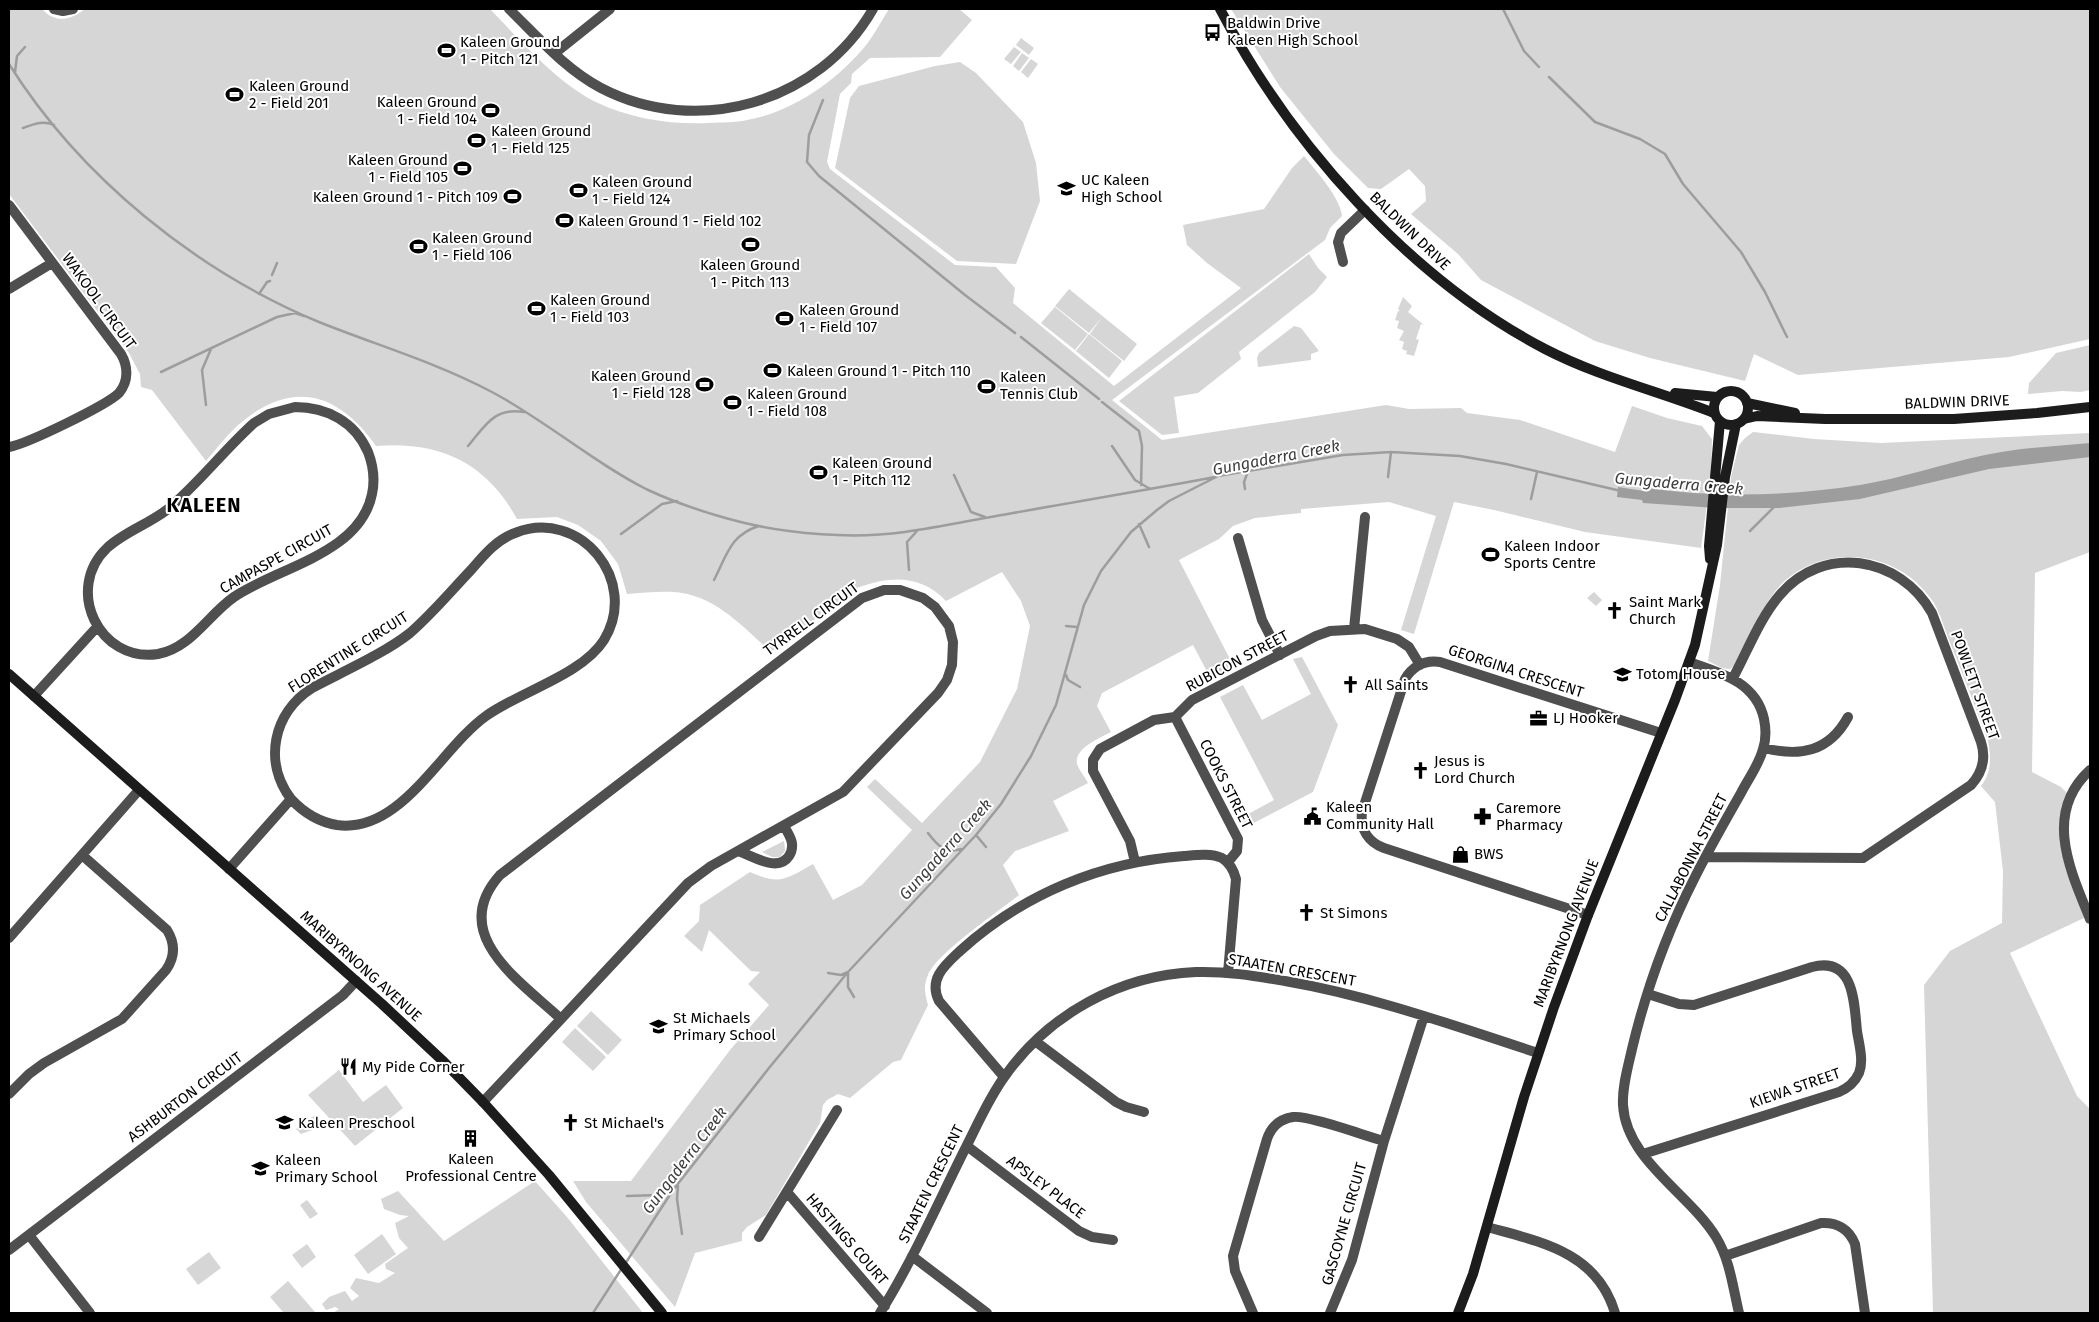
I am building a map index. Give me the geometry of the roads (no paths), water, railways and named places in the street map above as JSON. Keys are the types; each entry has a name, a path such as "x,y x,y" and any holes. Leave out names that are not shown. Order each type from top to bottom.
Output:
{"street":[{"path":"54,9 63,11 73,9"},
{"path":"509,9 576,72 601,87 641,103 684,111 727,109 769,98 808,78 842,50 861,27 872,9"},
{"path":"554,53 610,9"},
{"name":"BALDWIN DRIVE","path":"1220,9 1262,81 1324,163 1365,210 1441,282 1490,317 1544,348 1600,374 1652,390 1717,417"},
{"name":"WAKOOL CIRCUIT","path":"9,205 124,358 126,368 126,379 119,393 34,439 9,447"},
{"path":"1343,262 1338,242 1341,233 1365,210"},
{"path":"9,289 52,263"},
{"name":"BALDWIN DRIVE","path":"1652,390 1709,398 1717,397"},
{"path":"1731,390 1740,393 1747,403 1748,409 1740,422 1730,425 1717,417 1713,407 1717,397 1731,390"},
{"name":"BALDWIN DRIVE","path":"1747,403 1825,419"},
{"name":"BALDWIN DRIVE","path":"1740,422 1756,416 1825,419 1954,419 2037,414 2090,407"},
{"name":"CAMPASPE CIRCUIT","path":"286,408 312,408 329,413 344,422 362,441 372,465 372,491 364,516 354,530 340,542 240,593 225,604 186,642 172,650 150,654 127,650 113,643 97,627 88,606 87,590 92,568 100,555 111,544 170,507 254,423 269,414 286,408"},
{"name":"MARIBYRNONG AVENUE","path":"1458,1313 1487,1227 1538,1053 1588,915 1689,662 1704,609 1711,568 1709,546 1715,525 1720,476 1717,417"},
{"name":"MARIBYRNONG AVENUE","path":"1720,476 1740,422"},
{"path":"1354,629 1365,517"},
{"name":"FLORENTINE CIRCUIT","path":"534,528 560,530 576,536 597,553 610,575 615,601 610,627 602,642 591,656 577,666 480,720 401,802 382,818 358,825 333,824 310,816 291,799 278,777 275,743 283,718 298,698 409,634 488,551 509,536 534,528"},
{"path":"1238,538 1261,616 1280,655"},
{"name":"POWLETT STREET","path":"1706,856 1863,858 1966,789 1975,781 1982,765 1984,754 1932,613 1922,597 1908,584 1884,569 1856,563 1837,563 1818,568 1793,582 1774,603 1733,678"},
{"name":"TYRRELL CIRCUIT","path":"483,1102 688,883 703,871 827,803 850,786 938,693 947,680 954,658 952,634 941,613 923,598 904,591 884,590 869,594 855,602 495,880 487,893 482,908 482,923 488,945 501,963 560,1019"},
{"path":"34,696 97,627"},
{"name":"RUBICON STREET","path":"1174,717 1192,700 1321,634 1354,629 1371,631 1404,642 1412,650 1420,665"},
{"name":"GEORGINA CRESCENT","path":"1420,665 1430,662 1445,663 1661,733"},
{"name":"CALLABONNA STREET","path":"1689,662 1733,678 1750,692 1759,704 1765,726 1764,748 1706,856 1674,924 1648,994 1635,1039 1623,1094 1626,1122 1632,1139 1642,1154 1711,1230 1725,1256 1739,1313"},
{"path":"1420,665 1412,671 1403,684 1363,807 1362,822 1368,836 1375,844 1384,848 1588,915"},
{"name":"MARIBYRNONG AVENUE","path":"9,674 424,1042 483,1102 549,1175 662,1313"},
{"path":"1135,862 1131,845 1093,771 1093,760 1095,754 1103,747 1154,720 1174,717"},
{"name":"COOKS STREET","path":"1174,717 1238,839 1237,851 1228,862"},
{"path":"1764,748 1792,753 1815,748 1834,736 1848,717"},
{"path":"2090,770 2072,794 2066,811 2063,829 2067,856 2090,919"},
{"path":"9,938 139,790"},
{"path":"229,870 291,799"},
{"path":"738,851 766,862 778,864 783,862 791,852 792,842 784,826"},
{"path":"9,1094 28,1074 44,1063 122,1019 166,970 173,956 172,940 167,930 82,855"},
{"path":"1004,1077 938,1001 935,989 939,972 983,931 1030,900 1081,877 1135,862 1172,857 1218,856 1228,862 1234,871 1236,880 1228,973"},
{"name":"KIEWA STREET","path":"1642,1154 1844,1090 1856,1079 1861,1064 1851,987 1844,974 1832,967 1822,965 1812,967 1694,1005 1680,1004 1648,994"},
{"name":"STAATEN CRESCENT","path":"882,1310 912,1256 991,1098 1004,1077 1035,1041 1073,1010 1117,988 1163,975 1196,972 1228,973 1332,990 1424,1016 1538,1053"},
{"name":"ASHBURTON CIRCUIT","path":"9,1250 343,995 356,981"},
{"name":"GASCOYNE CIRCUIT","path":"1330,1313 1352,1260 1384,1141 1424,1016"},
{"path":"1035,1041 1116,1102 1126,1108 1144,1112"},
{"name":"HASTINGS COURT","path":"759,1237 837,1110"},
{"path":"1253,1313 1235,1271 1233,1256 1267,1139 1272,1129 1284,1119 1300,1117 1384,1141"},
{"name":"APSLEY PLACE","path":"966,1146 1079,1231 1092,1237 1113,1240"},
{"name":"HASTINGS COURT","path":"787,1192 882,1310"},
{"path":"1725,1256 1820,1223 1840,1226 1848,1232 1855,1244 1865,1313"},
{"path":"1487,1227 1546,1244 1564,1251 1580,1261 1594,1274 1605,1290 1615,1313"},
{"path":"30,1235 90,1313"},
{"path":"912,1256 987,1313"}],"waterway":[{"path":"1503,9 1524,51 1539,67"},
{"path":"15,72 17,56 25,47"},
{"path":"9,64 70,145 106,182 144,216 186,248 229,276 273,301 319,322 427,362 490,391 529,414 626,478 662,496 697,509 735,521 772,529 833,535 877,535 932,528 1215,477"},
{"path":"1549,77 1595,122 1640,139 1665,154 1683,184 1741,252 1765,292 1787,337"},
{"path":"823,100 809,135 807,162 819,176 965,295 1015,333"},
{"path":"23,128 42,123 54,125"},
{"path":"272,275 277,263"},
{"path":"259,294 267,282 270,281"},
{"path":"161,372 277,317 295,313 304,316"},
{"path":"1021,337 1099,399"},
{"path":"206,405 202,370 211,349"},
{"path":"1102,402 1139,431 1142,446 1141,485"},
{"path":"468,446 485,425 498,415 505,412 524,412"},
{"path":"1112,446 1135,480 1150,489"},
{"path":"1388,477 1391,452"},
{"name":"Gungaderra Creek","path":"625,1264 673,1190 769,1068 848,972 976,835 1001,804 1031,756 1056,705 1084,605 1101,571 1131,532 1157,510 1169,501 1218,476 1343,455 1391,452 1460,456 1506,464 1621,491"},
{"path":"1245,489 1244,482 1248,471"},
{"path":"1531,499 1537,472"},
{"path":"954,475 971,512 985,517"},
{"path":"621,534 662,504 677,501"},
{"path":"1750,531 1774,507"},
{"path":"1139,524 1149,547"},
{"path":"714,580 735,540 749,530 759,526"},
{"path":"909,570 907,542 917,531"},
{"path":"1066,626 1077,627"},
{"path":"1066,675 1068,680 1080,687"},
{"path":"928,833 946,849 961,849"},
{"path":"976,835 986,847"},
{"name":"Gungaderra Creek","path":"828,973 841,975 848,972 848,987 854,997"},
{"path":"678,1186 677,1199 682,1234"},
{"path":"627,1196 659,1195 672,1191"},
{"name":"Gungaderra Creek","path":"593,1313 622,1268"}],"place":[{"name":"Baldwin Drive Kaleen High School","path":"1213,32"},
{"name":"Kaleen Ground 1 - Pitch 121","path":"446,51"},
{"name":"Kaleen Ground 2 - Field 201","path":"235,95"},
{"name":"Kaleen Ground 1 - Field 104","path":"491,111"},
{"name":"Kaleen Ground 1 - Field 125","path":"477,140"},
{"name":"Kaleen Ground 1 - Field 105","path":"462,169"},
{"name":"UC Kaleen High School","path":"1067,189"},
{"name":"Kaleen Ground 1 - Field 124","path":"578,191"},
{"name":"Kaleen Ground 1 - Pitch 109","path":"512,197"},
{"name":"Kaleen Ground 1 - Field 102","path":"564,221"},
{"name":"Kaleen Ground 1 - Pitch 113","path":"750,244"},
{"name":"Kaleen Ground 1 - Field 106","path":"418,247"},
{"name":"Kaleen Ground 1 - Field 103","path":"536,309"},
{"name":"Kaleen Ground 1 - Field 107","path":"785,319"},
{"name":"Kaleen Ground 1 - Pitch 110","path":"773,371"},
{"name":"Kaleen Ground 1 - Field 128","path":"705,385"},
{"name":"Kaleen Tennis Club","path":"986,386"},
{"name":"Kaleen Ground 1 - Field 108","path":"733,403"},
{"name":"Kaleen Ground 1 - Pitch 112","path":"818,472"},
{"name":"Kaleen Indoor Sports Centre","path":"1490,555"},
{"name":"Saint Mark Church","path":"1615,611"},
{"name":"Totom House","path":"1622,674"},
{"name":"All Saints","path":"1351,685"},
{"name":"LJ Hooker","path":"1539,718"},
{"name":"Jesus is Lord Church","path":"1420,770"},
{"name":"Kaleen Community Hall","path":"1312,816"},
{"name":"Caremore Pharmacy","path":"1482,817"},
{"name":"BWS","path":"1460,854"},
{"name":"St Simons","path":"1306,913"},
{"name":"St Michaels Primary School","path":"659,1027"},
{"name":"My Pide Corner","path":"348,1067"},
{"name":"Kaleen Preschool","path":"284,1123"},
{"name":"St Michael's","path":"570,1123"},
{"name":"Kaleen Professional Centre","path":"471,1138"},
{"name":"Kaleen Primary School","path":"261,1169"}],"district":[{"name":"KALEEN","path":"204,505"}]}
